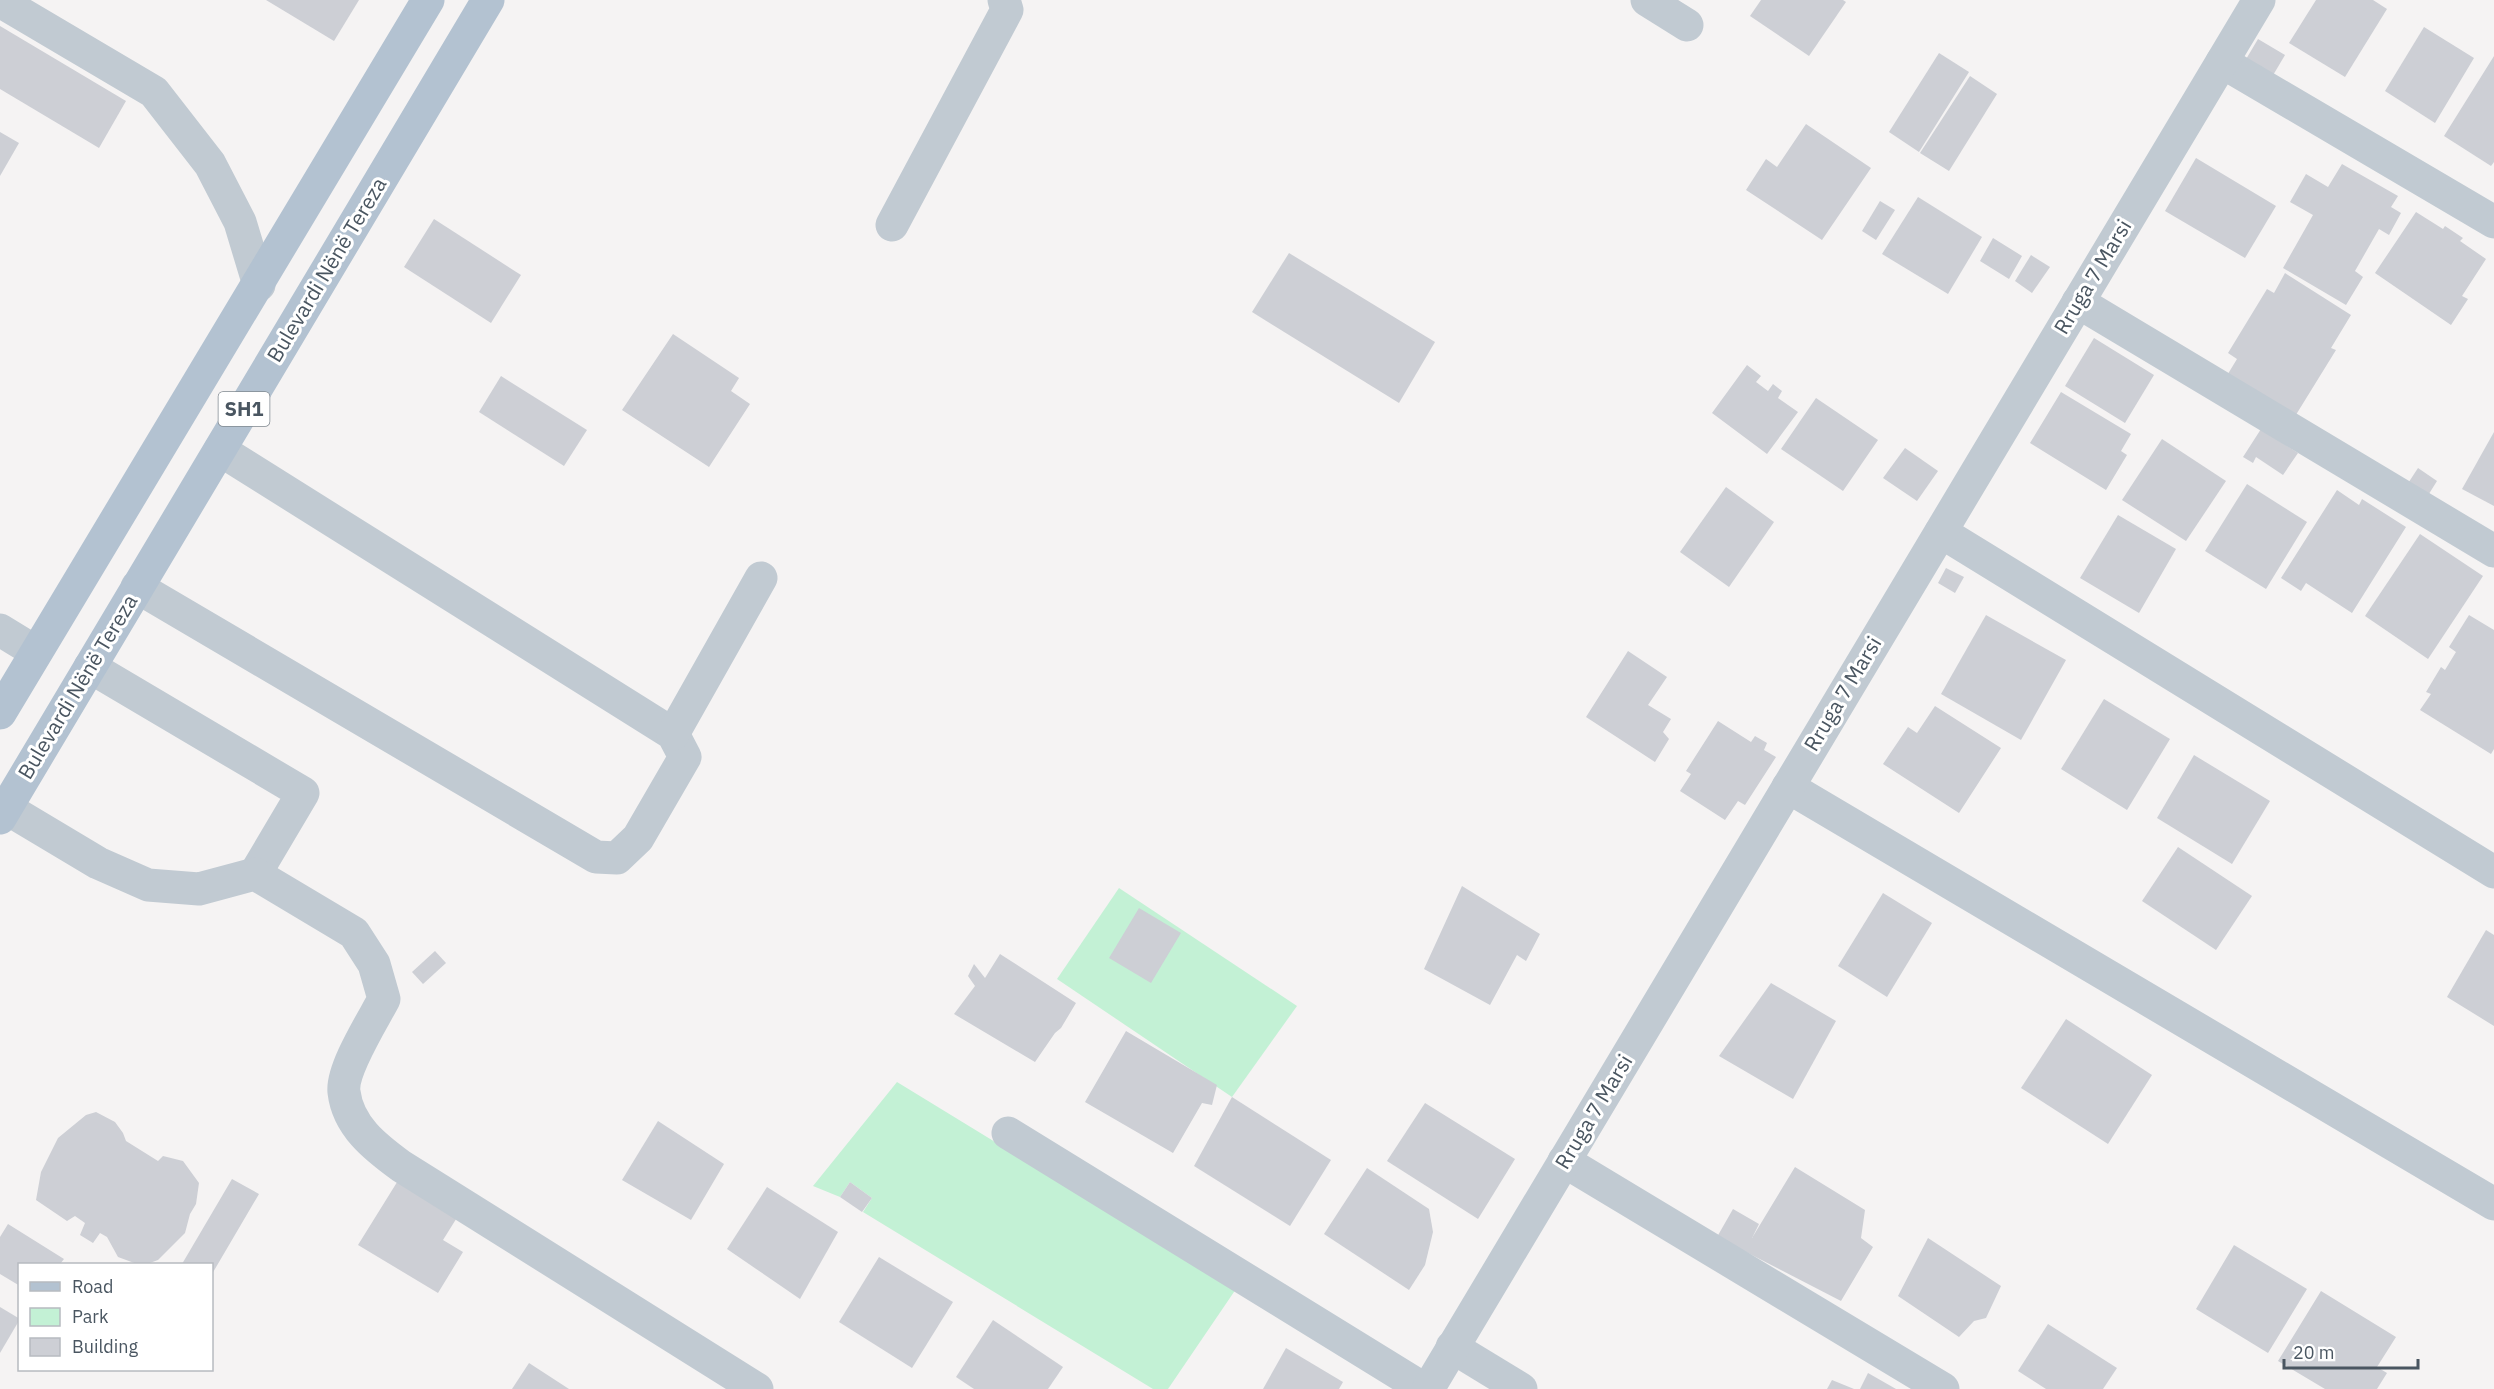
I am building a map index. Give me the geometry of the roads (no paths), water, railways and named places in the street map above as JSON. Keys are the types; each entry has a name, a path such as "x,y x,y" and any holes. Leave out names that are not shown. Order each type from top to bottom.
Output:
{"main road":[{"name":"SH1","path":"0,713 428,0"},
{"name":"Bulevardi Nënë Tereza","path":"3,813 488,0"}],"street":[{"path":"892,225 1007,10 1004,0"},
{"path":"1647,0 1687,25"},
{"name":"Rruga 7 Marsi","path":"1426,1389 2259,0"},
{"path":"0,1 154,92 210,164 240,222 259,285"},
{"path":"2222,62 2494,222"},
{"path":"2078,302 2494,551"},
{"path":"137,587 596,857 617,858 638,838 685,757 673,734 220,450"},
{"path":"1941,532 2494,872"},
{"path":"673,734 761,578"},
{"path":"0,630 36,652"},
{"path":"3,813 98,863 148,885 199,889 255,874 303,793 90,667"},
{"path":"1788,787 2494,1204"},
{"path":"255,874 354,933 374,964 384,999 350,1063 343,1090 353,1120 372,1145 400,1166 757,1389"},
{"path":"1008,1133 1426,1389"},
{"path":"1564,1161 1943,1389"},
{"path":"1452,1347 1521,1389"}]}
